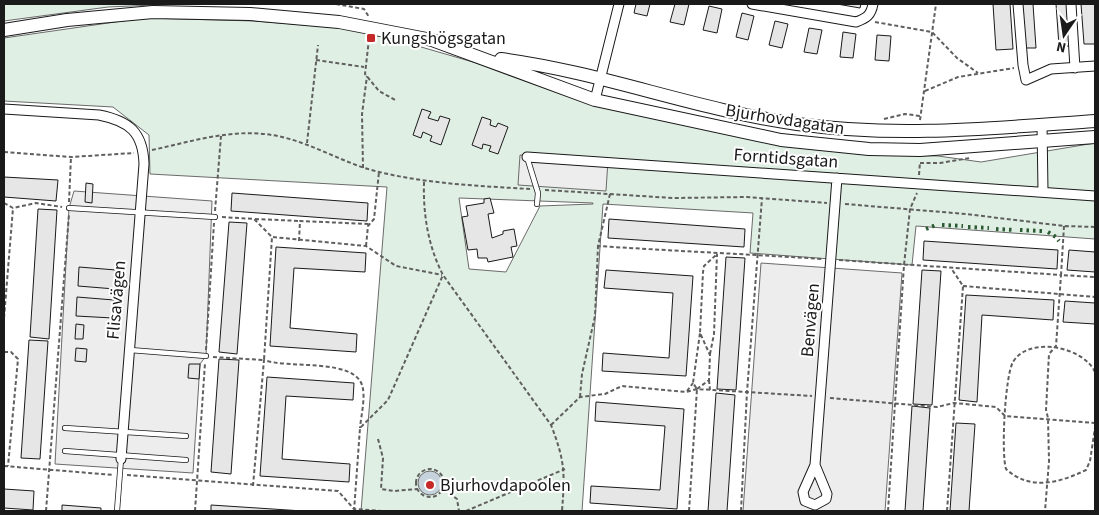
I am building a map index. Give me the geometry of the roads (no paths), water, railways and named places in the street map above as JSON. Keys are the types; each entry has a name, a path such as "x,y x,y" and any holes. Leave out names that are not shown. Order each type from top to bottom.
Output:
{"main road":[{"name":"Bjurhovdagatan","path":"4,30 67,20 154,12 251,9 339,22 432,40 595,100 782,140 869,149 920,150 1095,137"},
{"name":"Bjurhovdagatan","path":"478,56 542,64 734,112 796,124 847,130 930,133 1095,121"}],"street":[{"path":"595,100 619,4"},
{"path":"752,4 856,22 871,13 873,4"},
{"path":"1018,4 1026,80 1051,69 1095,66"},
{"path":"1071,4 1075,68"},
{"name":"Flisavägen","path":"4,108 99,114 124,123 135,132 141,143 144,164 121,457"},
{"path":"1042,125 1043,192"},
{"name":"Forntidsgatan","path":"527,157 1095,196"},
{"name":"Benvägen","path":"814,465 837,178"}],"lane":[{"path":"527,157 537,190 537,204"},
{"path":"69,208 215,217"},
{"path":"128,350 206,356"},
{"path":"65,428 186,436"},
{"path":"65,451 121,457 186,460"},
{"path":"117,511 121,457"}],"place":[{"name":"Kungshögsgatan","path":"371,38"},
{"name":"Bjurhovdapoolen","path":"430,485"}]}
